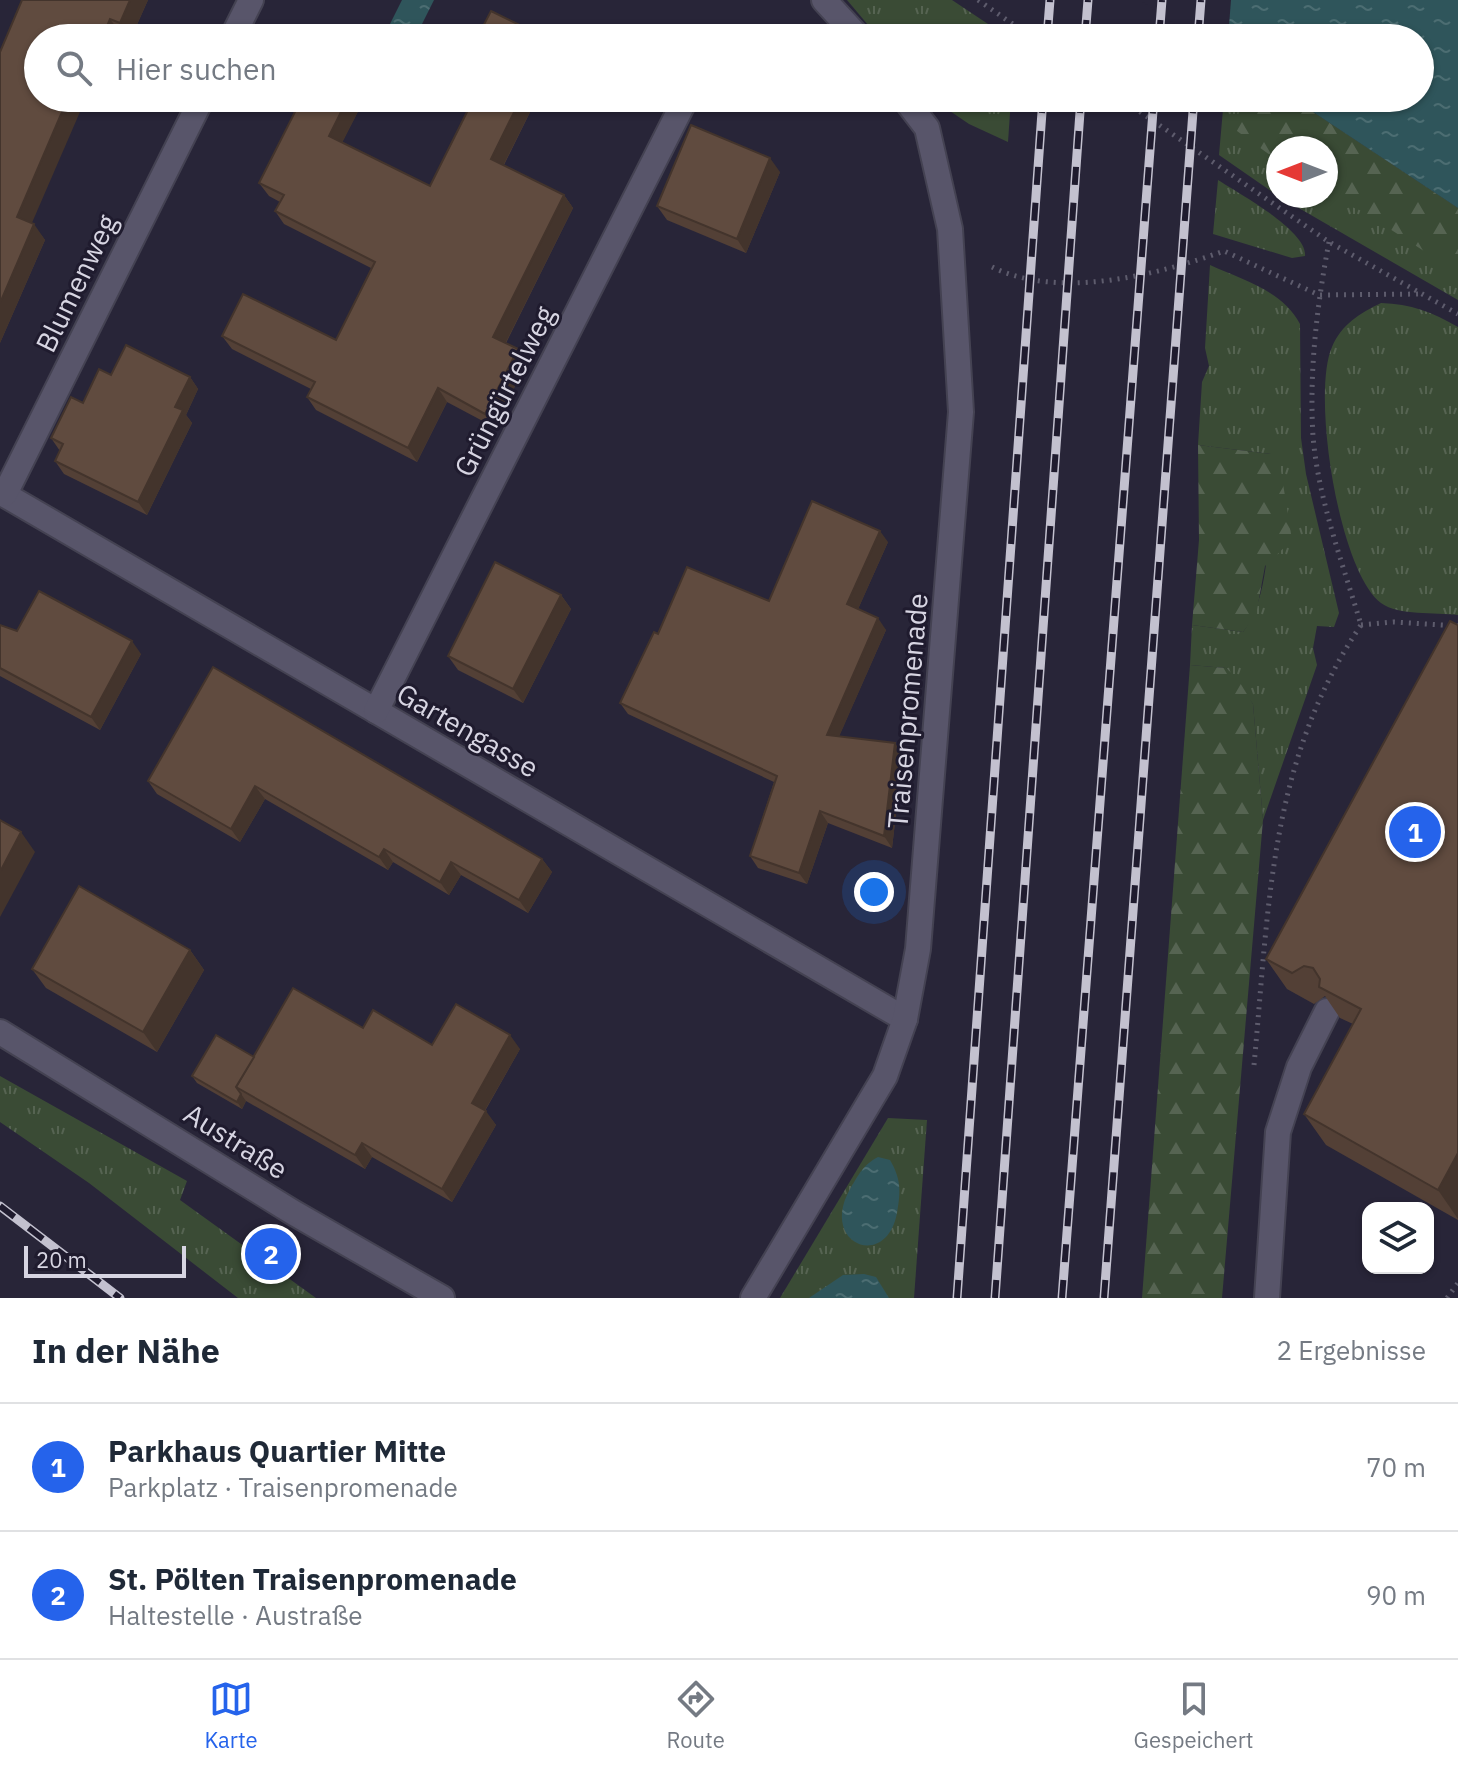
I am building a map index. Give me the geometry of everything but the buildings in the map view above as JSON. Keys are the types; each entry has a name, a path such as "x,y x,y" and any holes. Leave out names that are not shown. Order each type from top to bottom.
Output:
{"street":[{"path":"239,24 251,0"},
{"path":"824,0 846,24"},
{"name":"Blumenweg","path":"2,493 195,112"},
{"name":"Grüngürtelweg","path":"376,711 679,112"},
{"name":"Traisenpromenade","path":"753,1298 885,1076 905,1019 918,949 961,412 950,229 927,128 915,112"},
{"name":"Gartengasse","path":"2,493 905,1019"},
{"path":"1267,1298 1278,1132 1299,1067 1327,1011"},
{"name":"Austraße","path":"0,1032 294,1213 442,1298"}],"path":[{"path":"978,0 1013,24"},
{"path":"1140,112 1329,242 1458,314"},
{"path":"950,229 984,263 1009,275 1041,282 1142,277 1224,251 1319,295 1423,294"},
{"path":"1329,242 1319,295 1312,377 1313,437 1321,483 1361,625"},
{"path":"1361,625 1458,626"},
{"path":"1253,1077 1277,837 1289,785 1309,722 1331,669 1361,625"},
{"path":"1443,638 1449,625"},
{"path":"1264,967 1272,955"},
{"path":"1447,1298 1458,1283"}],"green space":[{"path":"847,0 952,0 988,24 867,24"},
{"path":"951,112 1010,112 1008,142"},
{"path":"1223,112 1313,112 1458,208 1458,300 1299,208 1338,208 1338,136 1266,136 1266,188 1219,155"},
{"path":"1239,112 1313,112 1458,208 1458,273 1362,211 1338,202 1338,136 1266,136 1266,152 1237,131"},
{"path":"1218,180 1284,224 1303,246 1305,256 1292,258 1213,234"},
{"path":"1210,265 1273,295 1300,324 1301,438 1306,474 1339,613 1334,627 1317,626 1313,648 1317,665 1263,820 1253,704 1226,668 1190,665 1192,625 1243,632 1260,594 1268,547 1271,454 1198,445 1202,382 1209,366 1205,348"},
{"path":"1381,303 1421,310 1458,327 1458,615 1407,612 1381,603 1366,585 1342,521 1327,440 1326,370 1340,332"},
{"path":"1198,445 1271,454 1281,471 1292,540 1265,566 1256,615 1243,632 1192,625 1199,540"},
{"path":"1190,665 1226,668 1237,678 1253,704 1263,820 1222,1298 1142,1298"},
{"path":"0,1076 187,1181 180,1200 316,1298 238,1298 89,1183 0,1122"},
{"path":"888,1118 927,1120 914,1298 780,1298"}],"water":[{"path":"402,0 434,0 422,24 390,24"},
{"path":"1144,0 1458,0 1458,208 1313,112 1434,112 1434,24 1180,24"},
{"path":"878,1157 890,1160 894,1167 899,1198 891,1231 881,1241 869,1245 858,1243 848,1236 843,1224 843,1208 859,1174"},
{"path":"843,1275 876,1277 889,1298 809,1298"}],"pier":[{"path":"1140,0 1231,0 1229,24 1174,24"}],"railway":[{"path":"1048,24 1050,0"},
{"path":"1086,24 1088,0"},
{"path":"1160,24 1162,0"},
{"path":"1199,24 1201,0"},
{"path":"957,1298 1042,112"},
{"path":"995,1298 1080,112"},
{"path":"1062,1298 1153,112"},
{"path":"1104,1298 1193,112"},
{"path":"0,1206 120,1298"}],"place":[{"name":"Parkhaus Quartier Mitte","path":"1415,832"},
{"name":"St. Pölten Traisenpromenade","path":"271,1254"}]}
